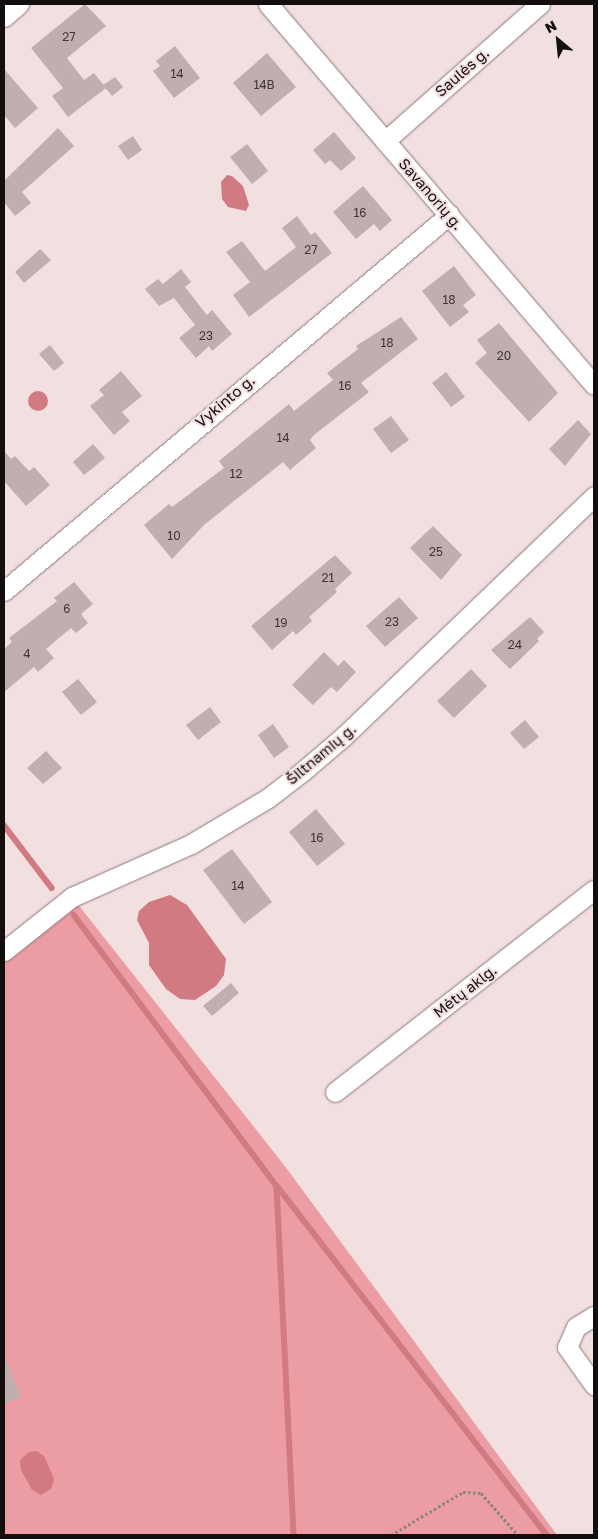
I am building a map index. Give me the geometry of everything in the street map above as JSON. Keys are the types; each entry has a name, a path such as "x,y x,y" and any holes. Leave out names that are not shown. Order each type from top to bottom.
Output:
{"street":[{"path":"4,17 19,4"},
{"name":"Savanorių g.","path":"268,4 594,385"},
{"name":"Saulės g.","path":"385,141 540,4"},
{"name":"Vykinto g.","path":"4,591 449,216"},
{"name":"Šiltnamių g.","path":"4,951 72,897 191,844 268,798 303,772 344,736 594,496"},
{"name":"Mėtų aklg.","path":"335,1092 594,890"},
{"path":"594,1316 576,1327 568,1347 594,1385"}],"path":[{"path":"391,1535 463,1492 481,1493 518,1535"}],"shaded area":[{"path":"227,175 232,176 243,186 249,205 246,211 228,207 222,199 221,182"},
{"path":"38,391 45,394 48,401 45,408 38,411 31,408 28,401 31,394"},
{"path":"170,895 187,905 226,959 224,975 216,986 195,1000 180,999 166,989 149,965 149,943 137,920 139,911 149,902"},
{"path":"72,897 284,1165 557,1535 4,1535 4,951"},
{"path":"37,1451 44,1456 54,1479 51,1489 41,1495 32,1490 21,1470 20,1460 29,1452"}],"building":[{"path":"85,4 106,26 67,58 84,80 94,73 106,88 68,117 52,96 63,88 31,48"},
{"path":"175,46 200,78 174,98 153,71 160,66 156,61"},
{"path":"267,53 296,87 261,116 233,83"},
{"path":"4,69 38,108 15,128 4,115"},
{"path":"115,77 123,87 112,96 103,85"},
{"path":"58,128 74,146 22,192 31,203 15,216 4,202 4,181"},
{"path":"334,132 356,158 341,171 330,160 325,164 313,150"},
{"path":"133,136 142,150 128,160 118,146"},
{"path":"247,144 268,171 252,184 230,157"},
{"path":"363,186 392,220 380,231 374,224 356,239 333,212"},
{"path":"297,216 311,235 315,232 332,253 249,317 233,295 250,282 226,252 242,241 265,271 296,247 282,228"},
{"path":"40,249 51,260 24,283 15,272"},
{"path":"454,266 476,295 463,305 469,312 450,327 422,291"},
{"path":"181,269 191,282 185,287 207,315 212,310 232,334 212,351 209,346 196,358 179,338 195,325 174,298 159,306 145,289 158,279 163,284"},
{"path":"401,317 418,339 361,383 369,392 314,435 310,440 316,448 290,470 283,462 204,525 172,559 144,525 169,504 172,507 224,468 219,461 289,404 294,411 333,380 327,373 358,349 356,346"},
{"path":"499,323 558,393 529,422 475,363 487,353 477,340"},
{"path":"50,345 64,363 54,371 39,354"},
{"path":"121,371 142,396 122,412 130,421 114,435 90,406 104,395 99,390"},
{"path":"446,372 465,397 451,407 432,383"},
{"path":"391,416 409,440 391,453 373,429"},
{"path":"578,420 591,434 565,466 549,449"},
{"path":"93,444 105,458 84,475 73,462"},
{"path":"4,451 11,459 15,456 29,471 34,467 50,485 26,506 4,481"},
{"path":"433,526 462,555 441,580 410,548"},
{"path":"335,555 352,573 335,589 337,592 309,617 312,621 296,635 293,631 272,650 251,626"},
{"path":"74,582 93,604 81,614 88,623 76,633 71,628 46,649 54,658 38,672 34,667 4,692 4,649 12,642 9,638 57,601 54,598"},
{"path":"399,597 418,618 385,647 366,626"},
{"path":"530,617 544,632 537,639 539,641 510,669 491,650"},
{"path":"324,652 338,666 344,660 356,672 337,692 331,687 313,705 292,685"},
{"path":"471,669 487,686 454,718 437,701"},
{"path":"78,679 97,702 81,715 62,692"},
{"path":"210,707 221,722 198,740 186,725"},
{"path":"525,720 539,737 524,749 510,733"},
{"path":"273,724 289,747 274,758 258,735"},
{"path":"46,751 62,768 43,784 27,768"},
{"path":"316,809 345,844 317,866 289,832"},
{"path":"232,849 272,902 244,924 203,870"},
{"path":"231,983 239,993 212,1016 203,1006"},
{"path":"4,1355 21,1397 4,1404"}],"waterway":[{"path":"4,825 52,888"},
{"path":"74,915 277,1186 294,1535"},
{"path":"278,1187 547,1535"}]}
